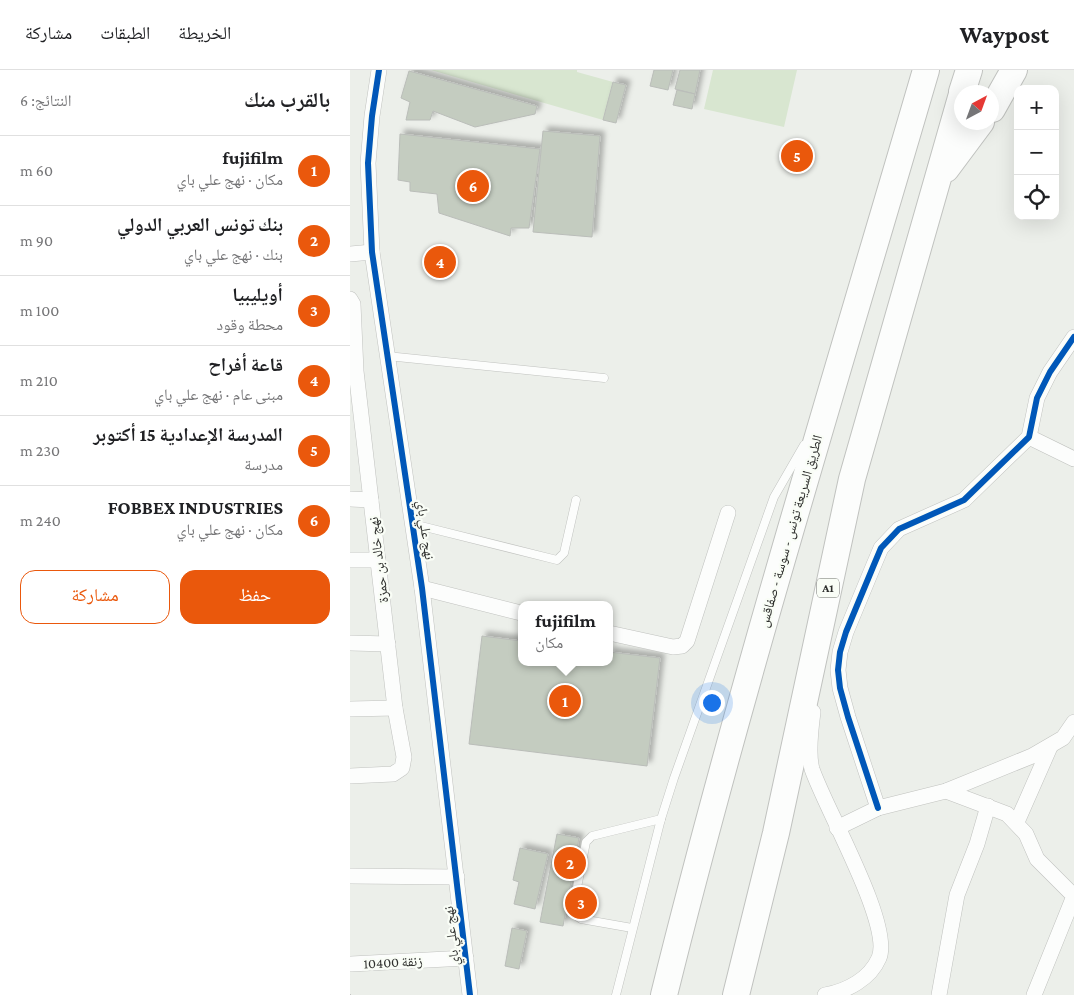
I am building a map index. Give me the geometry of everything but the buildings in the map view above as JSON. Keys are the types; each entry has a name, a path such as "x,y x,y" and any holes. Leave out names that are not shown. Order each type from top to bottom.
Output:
{"highway":[{"name":"الطريق السريعة تونس - سوسة - صفاقس","path":"664,995 712,804 826,406 926,70"},
{"name":"A1","path":"964,85 969,70"},
{"path":"999,96 1014,70"},
{"name":"A1","path":"736,995 776,833 852,479 954,120"},
{"path":"935,184 975,130"}],"street":[{"name":"نهج علي باي","path":"379,70 372,116 368,164 372,252 422,588 470,995"},
{"path":"350,254 372,252"},
{"name":"نهج خالد بن حمزة","path":"350,299 353,304 353,371 357,434 371,500 395,708 404,757 402,768 393,774 350,776"},
{"path":"878,808 840,688 840,652 881,548 889,538 910,523 964,500 1029,437 1037,398 1050,372 1074,337"},
{"path":"1029,437 1074,459"},
{"path":"350,499 371,500"},
{"path":"613,634 673,647 682,646 687,641 728,513"},
{"path":"350,560 378,560"},
{"path":"422,588 518,612"},
{"path":"820,624 811,726 812,767 872,905 881,932 880,957 864,978 843,992 825,995"},
{"path":"350,643 388,644"},
{"path":"350,709 395,708"},
{"path":"837,828 878,808 946,791 1050,747 1063,738 1074,722"},
{"path":"1017,822 1050,747"},
{"path":"946,791 1008,814 1026,834 1037,859 1074,896 1034,995"},
{"path":"939,995 957,895 977,844 988,806"},
{"path":"350,876 457,877"},
{"name":"زنقة 10400","path":"350,964 466,958"}],"lane":[{"path":"387,356 604,378"},
{"path":"616,995 661,819 774,497 826,406"},
{"path":"413,524 557,560 564,553 576,500"},
{"path":"632,928 580,919 572,913 586,842 592,836 661,819"}],"green space":[{"path":"431,70 577,70 577,72 613,82 603,120"},
{"path":"713,70 797,70 784,127 704,109"}],"cycle path":[{"path":"379,70 372,116 368,163 372,252 422,588 470,995"},
{"path":"878,808 848,717 840,688 838,670 840,652 846,632 873,567 881,548 899,529 964,500 1029,437 1037,398 1050,372 1074,337"}],"place":[{"name":"المدرسة الإعدادية 15 أكتوبر","path":"797,156"},
{"name":"FOBBEX INDUSTRIES","path":"473,186"},
{"name":"قاعة أفراح","path":"440,262"},
{"name":"fujifilm","path":"565,701"},
{"name":"بنك تونس العربي الدولي","path":"570,863"},
{"name":"أويليبيا","path":"581,903"}]}
